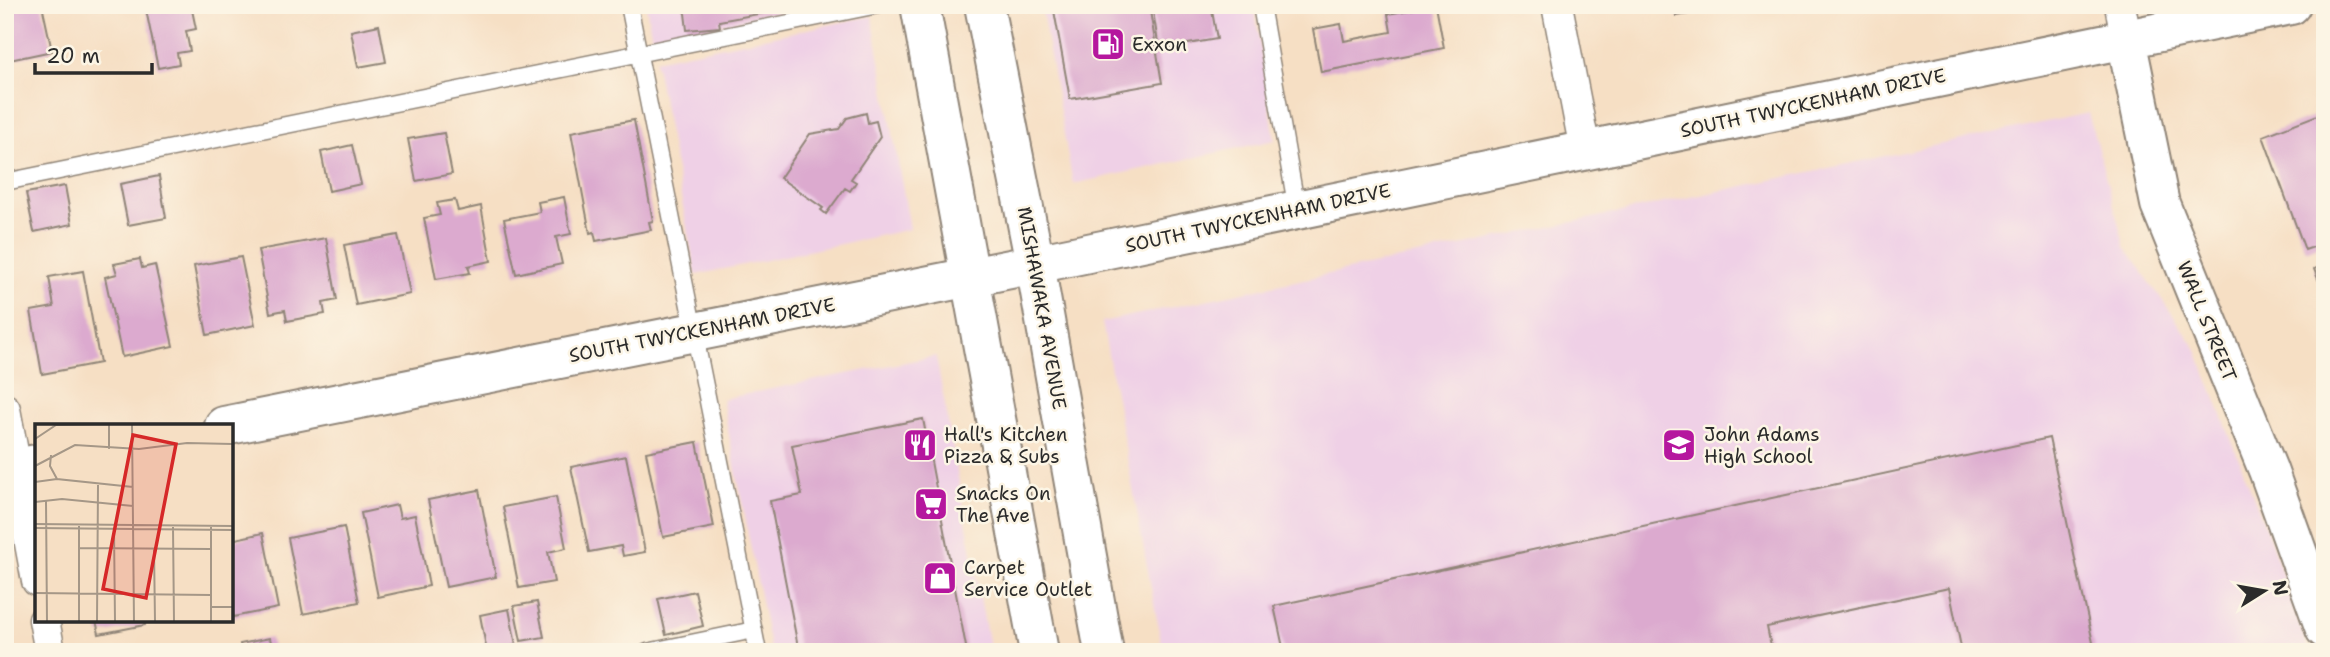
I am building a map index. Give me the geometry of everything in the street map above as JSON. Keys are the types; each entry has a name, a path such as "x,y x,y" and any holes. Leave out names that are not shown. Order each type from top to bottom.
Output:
{"street":[{"path":"920,5 1039,652"},
{"name":"MISHAWAKA AVENUE","path":"984,5 1035,264 1104,652"},
{"path":"1557,5 1586,150"},
{"name":"SOUTH TWYCKENHAM DRIVE","path":"233,424 1035,264 1586,150 2123,22 2291,5"},
{"name":"WALL STREET","path":"2123,22 2160,205 2268,470 2325,629"},
{"path":"5,410 19,467 35,568"},
{"path":"44,622 50,652"}],"lane":[{"path":"629,5 758,652"},
{"path":"5,182 878,5"},
{"path":"1261,5 1297,210"},
{"path":"647,652 754,631"}],"shaded area":[{"path":"646,5 817,5 652,39"},
{"path":"1041,5 1254,5 1275,140 1073,184"},
{"path":"872,16 910,229 696,275 655,60"},
{"name":"John Adams High School","path":"2088,113 2125,247 2196,348 2271,542 2309,652 1163,652 1102,322"},
{"path":"936,356 990,652 771,652 722,399"}],"building":[{"path":"5,5 42,5 52,51 5,61"},
{"path":"145,5 191,5 196,29 186,31 190,51 177,53 179,64 158,68"},
{"path":"684,5 797,7 719,21 720,27 687,30"},
{"name":"Exxon","path":"1053,5 1149,5 1162,83 1070,99"},
{"path":"1152,5 1211,5 1217,39 1159,49"},
{"path":"1436,5 1444,48 1321,72 1313,29 1341,24 1344,41 1391,32 1388,14"},
{"path":"1675,5 1733,5 1733,7 1676,16"},
{"path":"379,25 386,62 358,67 351,31"},
{"path":"866,113 868,123 876,121 880,137 851,179 856,182 850,191 845,188 826,214 821,210 823,208 780,178 810,134 839,129 847,118"},
{"path":"2320,114 2325,126 2325,243 2305,250 2263,136"},
{"path":"634,120 653,221 649,222 651,230 596,241 594,232 590,233 571,132"},
{"path":"444,133 452,174 416,181 408,139"},
{"path":"352,145 361,184 329,191 321,152"},
{"path":"159,176 166,218 128,225 120,184"},
{"path":"65,186 72,224 34,232 26,193"},
{"path":"564,197 571,234 556,237 562,264 516,274 504,219 540,212 538,202"},
{"path":"455,200 458,211 481,206 491,261 468,266 470,273 436,279 424,218 440,215 437,203"},
{"path":"398,235 410,294 356,305 344,245"},
{"path":"326,238 337,300 323,303 325,314 287,321 285,310 270,313 258,250"},
{"path":"241,257 255,325 207,335 194,266"},
{"path":"140,259 142,268 155,265 173,346 122,357 105,277 117,274 114,264"},
{"path":"2325,265 2325,296 2314,269"},
{"path":"83,271 100,363 42,374 31,311 54,307 49,277"},
{"path":"923,419 967,652 799,652 770,501 802,495 792,445"},
{"name":"John Adams High School","path":"2049,438 2095,652 1962,652 1949,588 1767,627 1772,652 1284,652 1274,606"},
{"path":"697,442 714,527 663,537 646,452"},
{"path":"626,456 645,552 623,556 621,546 589,552 571,467"},
{"path":"479,490 496,577 446,587 428,500"},
{"path":"556,497 566,548 548,552 554,582 519,588 503,507"},
{"path":"397,505 400,518 415,515 429,586 378,597 361,513"},
{"path":"344,527 359,602 303,614 288,538"},
{"path":"263,533 278,608 233,617 233,540"},
{"path":"695,591 703,626 666,635 658,599"},
{"path":"537,602 544,637 521,641 514,606"},
{"path":"509,609 516,645 487,652 480,615"},
{"path":"96,622 145,622 145,625 99,634"},
{"path":"270,638 273,652 242,652 240,644"},
{"path":"341,646 342,652 321,651"}],"place":[{"name":"Exxon","path":"1108,44"},
{"name":"Hall's Kitchen Pizza & Subs","path":"920,445"},
{"name":"John Adams High School","path":"1679,445"},
{"name":"Snacks On The Ave","path":"931,504"},
{"name":"Carpet Service Outlet","path":"940,578"}]}
